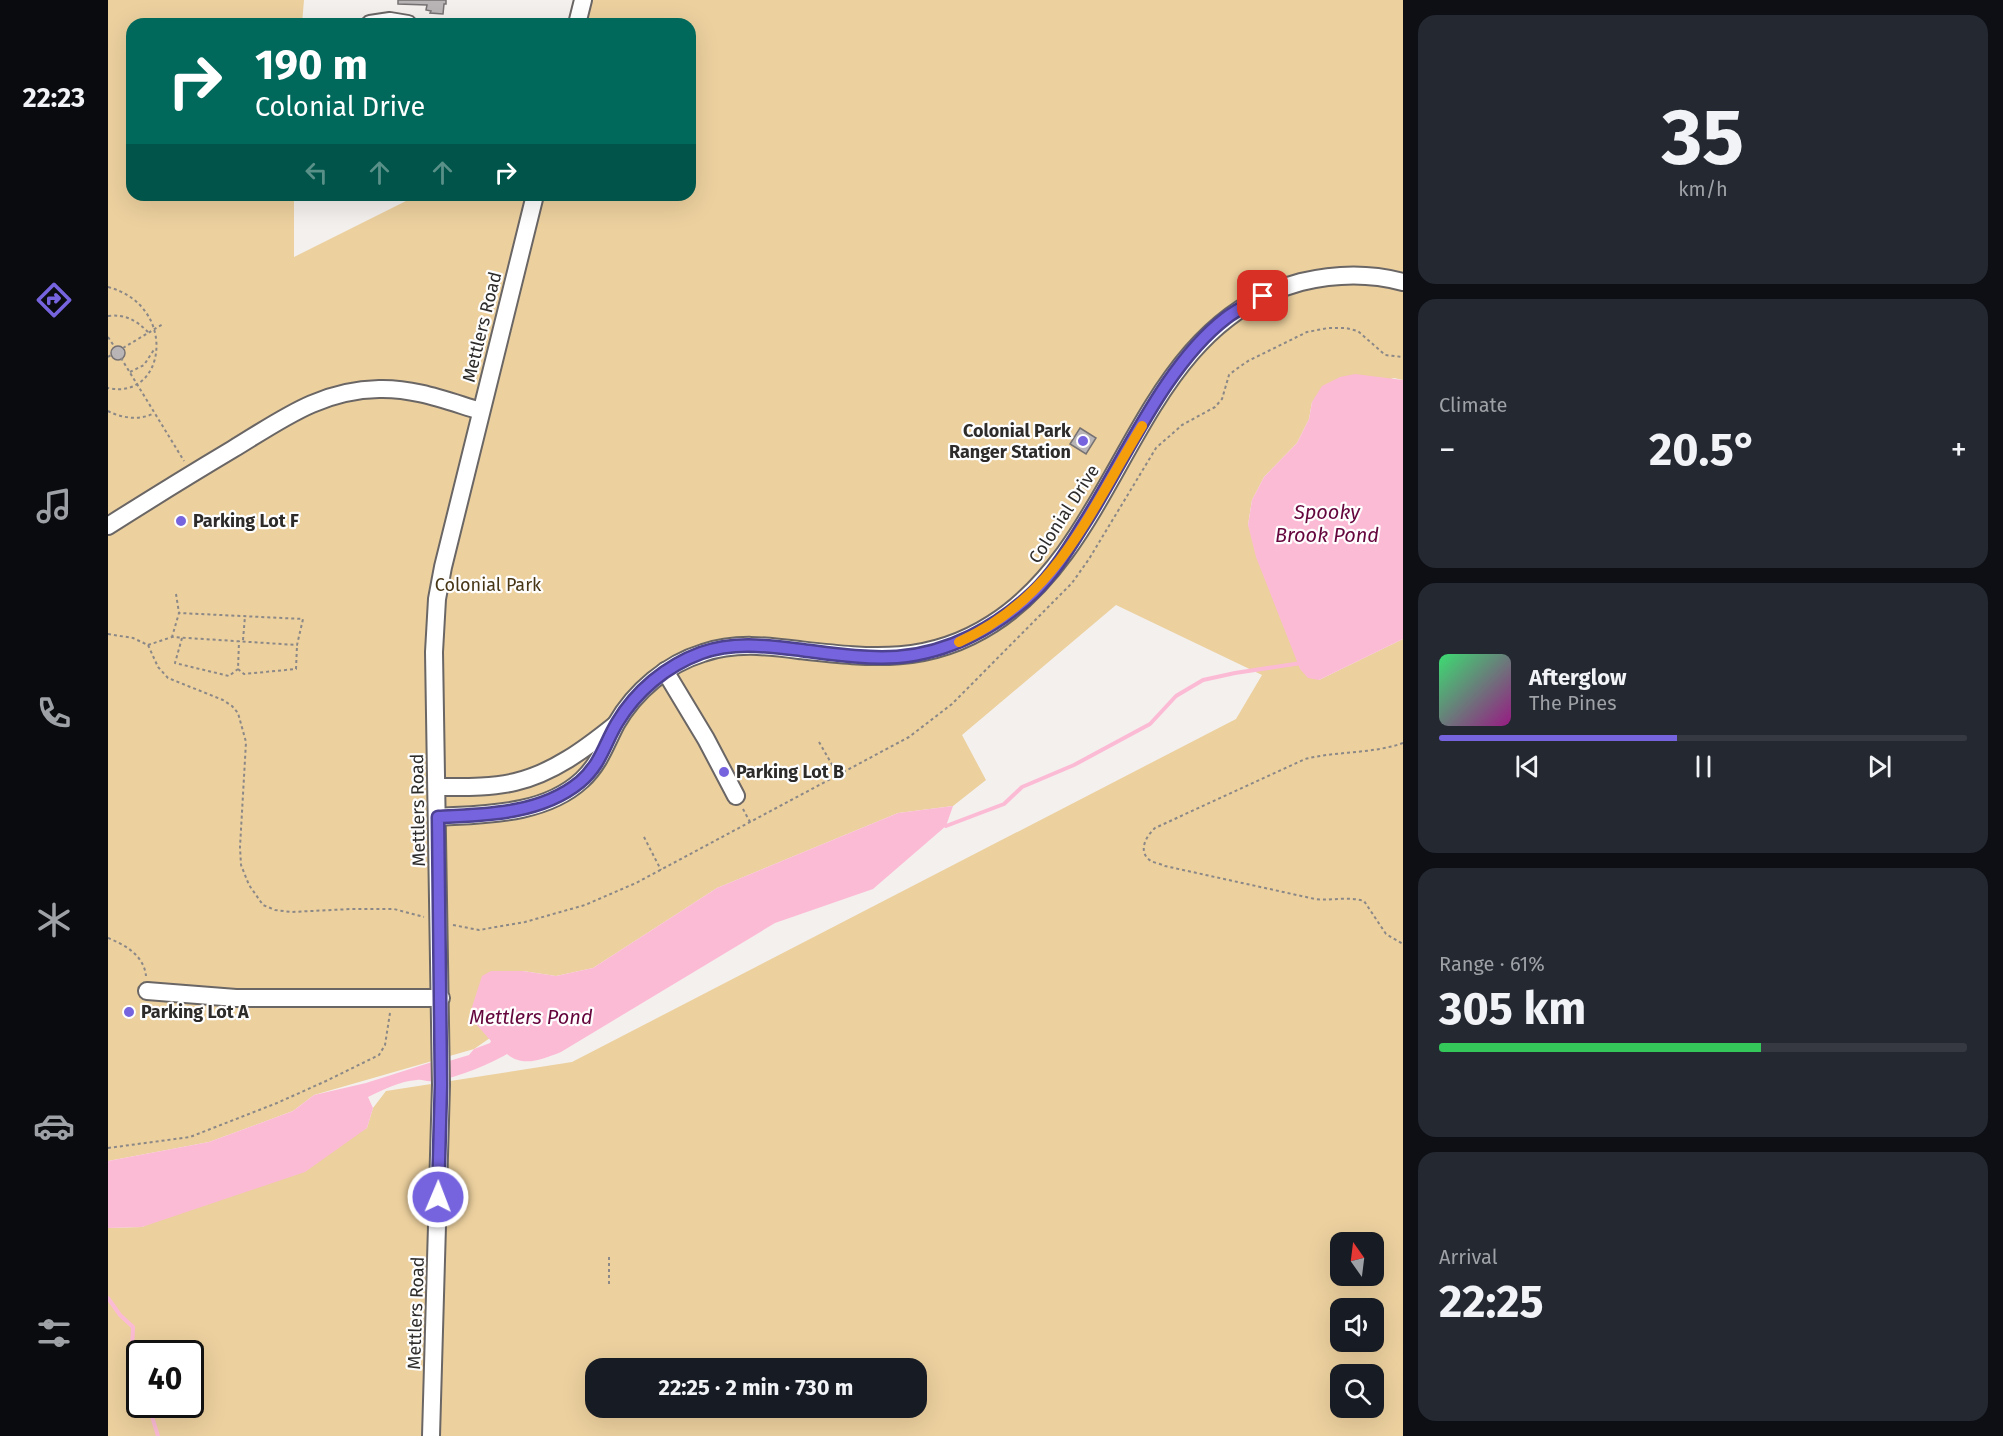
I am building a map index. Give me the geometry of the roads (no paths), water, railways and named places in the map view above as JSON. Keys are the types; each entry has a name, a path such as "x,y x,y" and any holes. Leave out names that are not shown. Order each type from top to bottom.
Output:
{"street":[{"path":"578,18 583,0"},
{"name":"Mettlers Road","path":"431,1436 441,1085 434,652 437,599 534,201"},
{"name":"Colonial Drive","path":"438,817 500,813 538,804 565,792 594,767 605,750 616,725 641,692 665,671 702,653 724,647 765,646 846,655 898,657 936,650 973,635 1011,612 1048,577 1079,532 1164,390 1195,348 1226,318 1263,296 1286,286 1309,280 1334,276 1358,276 1403,282"},
{"path":"108,526 297,410 340,393 357,390 401,390 426,394 481,411"},
{"path":"665,671 736,796"},
{"name":"Colonial Drive","path":"437,787 514,783 570,758 616,725"},
{"path":"147,991 236,998 441,998"}],"water":[{"name":"Spooky Brook Pond","path":"1355,374 1403,380 1403,639 1319,680 1308,678 1300,669 1256,557 1248,525 1252,500 1264,477 1297,443 1309,419 1312,402 1322,386 1340,377"},
{"name":"Mettlers Pond","path":"953,806 946,826 873,889 775,923 561,1052 533,1061 520,1061 507,1054 459,1075 439,1080 404,1082 392,1086 368,1097 373,1108 367,1128 305,1172 142,1227 108,1228 108,1161 209,1142 293,1111 314,1095 366,1083 432,1062 449,1061 469,1055 474,1049 491,1041 475,1023 472,1007 482,976 491,971 523,971 556,976 593,968 717,888 898,813"}],"waterway":[{"path":"946,826 1004,804 1022,787 1074,765 1150,724 1176,696 1203,680 1301,663"},
{"path":"108,1298 120,1315 133,1327 132,1340"},
{"path":"152,1418 158,1436"}],"place":[{"name":"Colonial Park Ranger Station","path":"1083,441"},
{"name":"Parking Lot F","path":"181,521"},
{"name":"Parking Lot B","path":"724,772"},
{"name":"Parking Lot A","path":"129,1012"}],"park label":[{"name":"Colonial Park","path":"488,585"}]}
